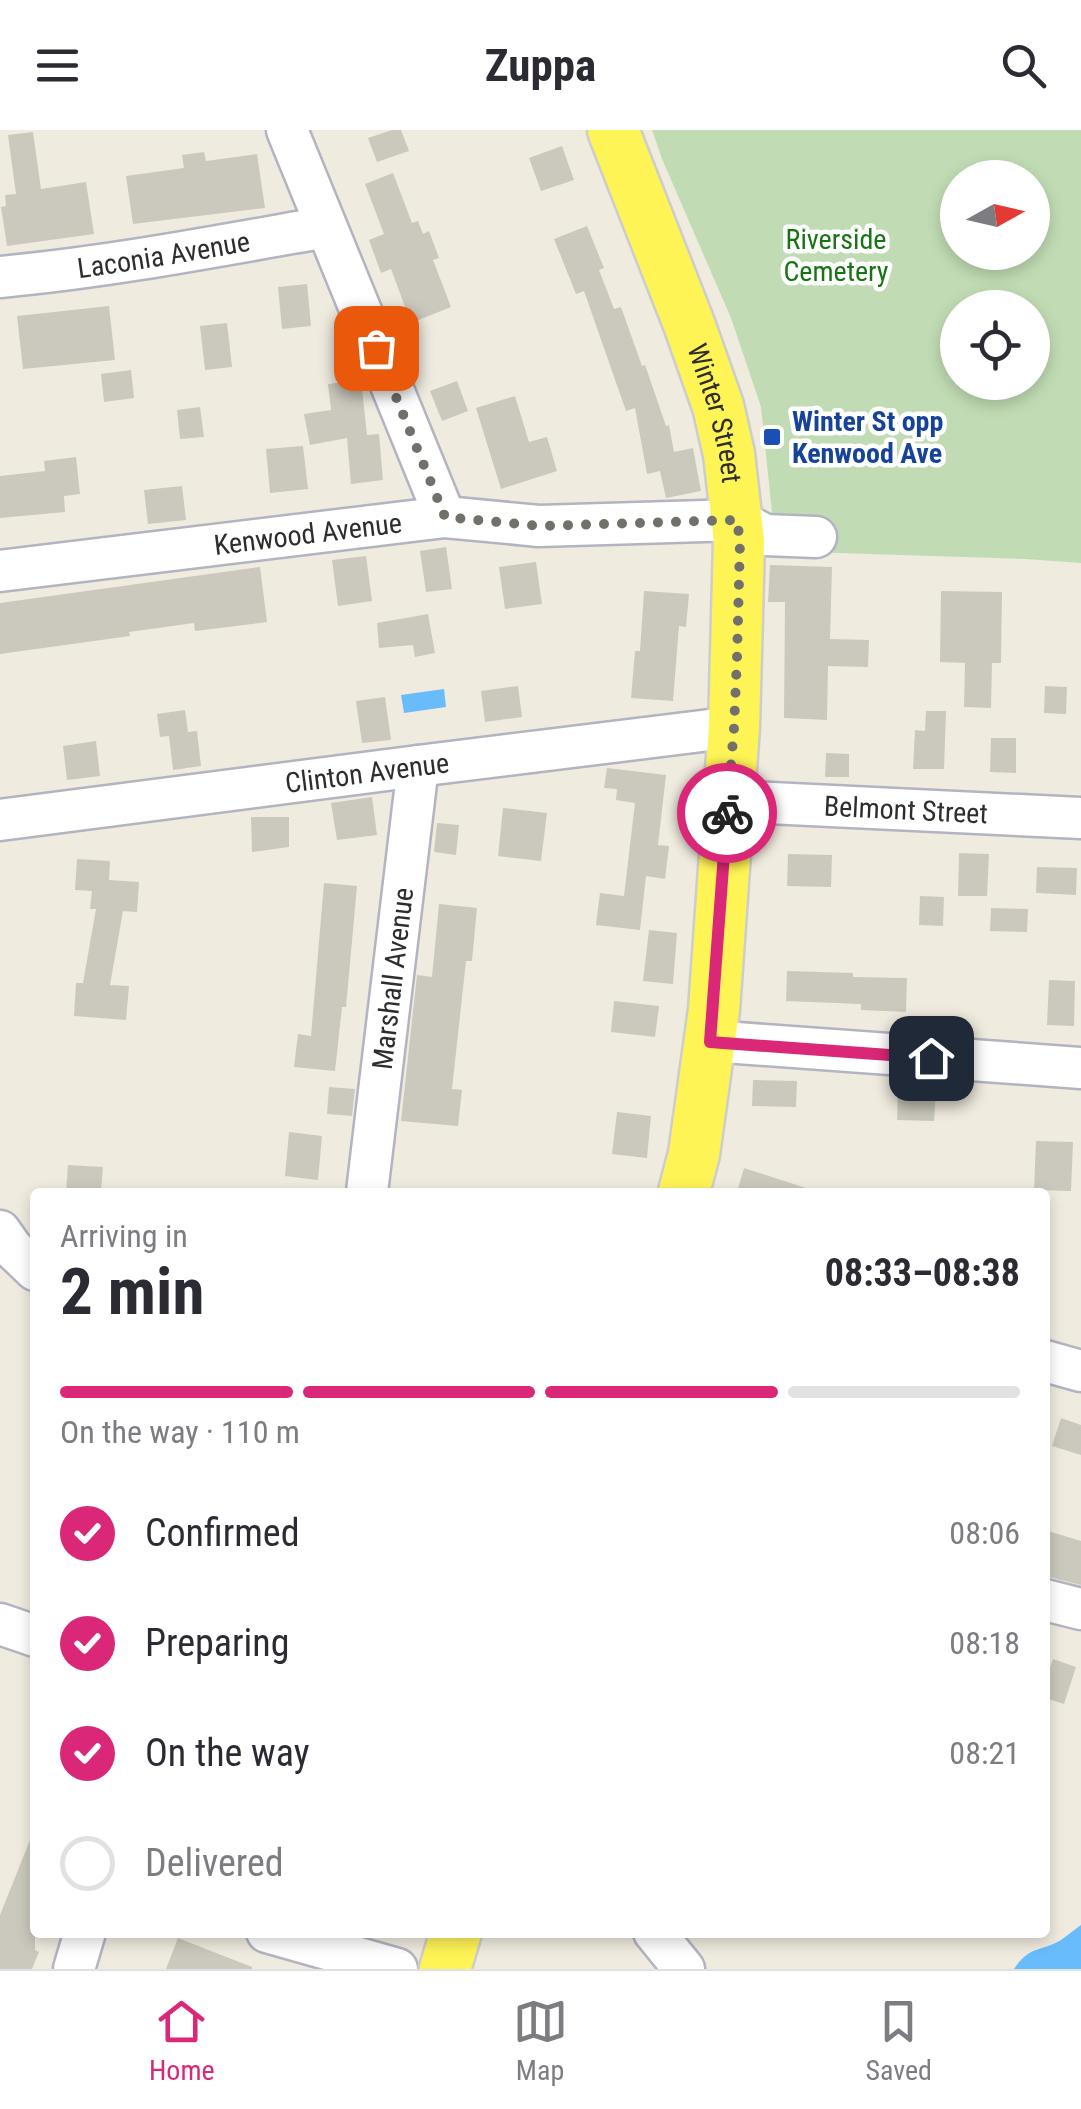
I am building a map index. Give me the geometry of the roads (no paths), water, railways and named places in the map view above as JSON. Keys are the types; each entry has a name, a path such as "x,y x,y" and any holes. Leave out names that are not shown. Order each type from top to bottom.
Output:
{"main road":[{"name":"Winter Street","path":"613,130 718,406 729,454 740,542 734,728 718,958 694,1154 685,1188"},
{"path":"445,1969 454,1938"}],"street":[{"path":"287,130 445,517"},
{"name":"Laconia Avenue","path":"0,278 326,227"},
{"name":"Kenwood Avenue","path":"0,571 445,517 540,526 737,520 765,534 816,536"},
{"name":"Clinton Avenue","path":"0,820 734,728"},
{"name":"Marshall Avenue","path":"367,1188 418,766"},
{"name":"Belmont Street","path":"728,800 1081,818"},
{"path":"710,1042 1081,1068"},
{"path":"0,1231 30,1265"},
{"path":"1050,1363 1081,1371"},
{"path":"1050,1601 1081,1609"},
{"path":"0,1624 30,1634"},
{"path":"74,1969 83,1938"},
{"path":"288,1938 398,1969"},
{"path":"659,1938 684,1969"}],"water":[{"path":"444,689 446,707 404,713 401,695"},
{"path":"1081,1925 1081,1969 1014,1969 1031,1952 1061,1940"}],"place":[{"name":"Winter St opp Kenwood Ave","path":"772,437"}],"park label":[{"name":"Riverside Cemetery","path":"836,255"}]}
